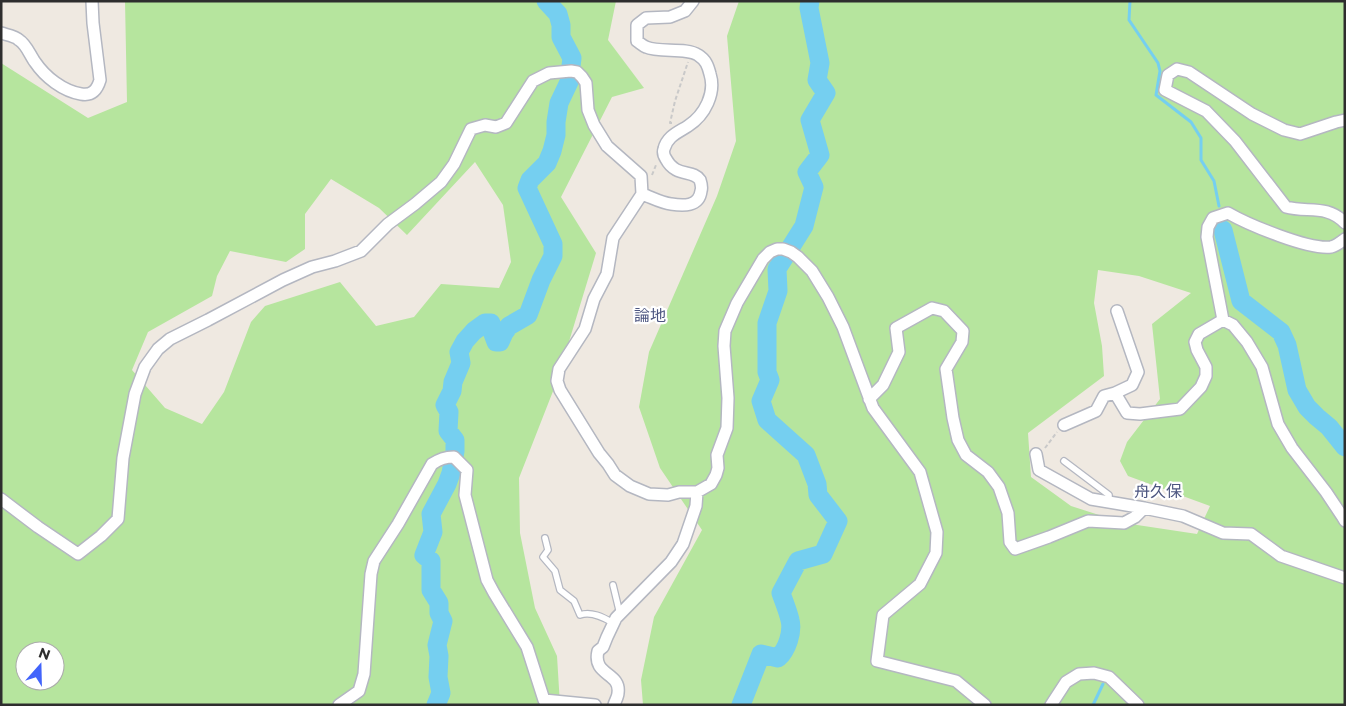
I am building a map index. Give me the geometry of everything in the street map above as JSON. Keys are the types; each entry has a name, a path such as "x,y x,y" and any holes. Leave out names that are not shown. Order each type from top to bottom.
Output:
{"street":[{"path":"1,33 20,40 35,63 64,89 86,95 94,92 100,80 92,1"},
{"path":"642,194 668,204 684,205 692,204 699,199 701,192 700,181 695,176 671,168 664,155 664,148 670,138 686,127 704,110 710,96 712,81 706,61 697,54 648,48 637,41 637,25 646,18 670,17 685,10 693,1"},
{"path":"1345,120 1300,134 1284,130 1252,114 1189,72 1177,70 1168,75 1165,90 1206,111 1235,141 1286,207 1296,210 1326,211 1335,214 1345,222"},
{"path":"1,499 78,554 101,536 118,519 123,458 135,394 145,368 158,349 170,339 283,280 312,267 335,261 361,250 388,224 416,204 441,182 454,164 471,129 485,125 496,127 506,123 533,81 549,73 577,72 586,83 588,110 594,125 607,146 641,176 642,194 613,238 607,274 594,299 585,329 559,369 557,381 564,396 599,453 615,475 630,486 649,494 668,495 679,492 697,492 710,484 716,475 718,468 717,455 727,428 728,398 724,346 725,331 737,303 770,252 777,249 791,252 818,280 843,327 873,408 920,472 937,532 936,553 920,584 883,615 876,661 956,681 985,705"},
{"path":"1345,239 1333,246 1322,247 1299,242 1242,221 1228,213 1213,218 1208,227 1207,236 1224,320 1233,326 1247,342 1262,367 1278,424 1292,448 1326,492 1345,521"},
{"path":"869,399 883,385 899,352 896,328 932,308 944,311 964,331 962,342 946,369 951,411 958,440 966,455 988,472 999,487 1008,513 1010,542 1015,549 1088,521 1124,523 1135,518 1144,508"},
{"path":"1064,425 1096,411 1104,396 1132,385 1138,372 1117,311"},
{"path":"1115,393 1127,413 1140,414 1180,409 1201,387 1206,376 1206,367 1195,342 1199,334 1224,320"},
{"path":"1036,454 1039,470 1091,499 1183,516 1224,533 1251,534 1281,556 1345,578"},
{"path":"339,705 359,691 364,674 374,561 398,524 432,464 447,457 454,457 467,470 464,495 487,580 527,647 544,700 595,705"},
{"path":"614,705 618,686 611,675 599,667 596,660 598,651 603,647 616,618 677,554 683,544 696,506 697,492"},
{"path":"1051,705 1066,682 1079,674 1094,673 1109,677 1138,705"}],"lane":[{"path":"1064,461 1110,495 1109,502"},
{"path":"545,538 548,550 543,557 555,571 560,590 574,601 580,615 586,612 604,618 616,618 613,585"}],"path":[{"path":"686,127 670,123 686,67 692,53"},
{"path":"1036,454 1045,448 1064,425"}],"green space":[{"path":"125,1 616,1 608,40 644,88 612,97 561,197 596,253 557,381 519,478 520,533 535,608 557,656 560,705 1,705 1,63 88,118 127,102","holes":["475,162 503,205 511,262 499,288 441,284 414,317 376,326 340,282 265,306 251,322 224,392 202,424 165,408 132,370 148,332 212,296 217,276 230,251 286,262 305,249 305,214 331,179 379,208 407,235"]},
{"path":"739,1 1345,1 1345,705 643,705 641,680 654,617 702,530 660,468 639,407 649,352 717,196 736,141 727,36","holes":["1098,270 1139,276 1191,293 1152,324 1160,399 1127,442 1120,461 1128,476 1210,506 1197,534 1124,523 1071,506 1031,477 1028,433 1104,376 1102,346 1094,303"]}],"waterway":[{"path":"436,705 441,693 438,677 439,656 437,645 443,621 439,613 439,603 431,590 431,561 424,555 433,532 431,514 447,484 455,451 455,440 448,431 449,412 445,405 452,391 453,382 461,363 459,352 465,341 485,323 491,323 496,342 500,342 509,326 528,315 541,280 553,256 553,244 527,188 530,180 547,163 552,151 556,135 559,103 569,82 572,58 561,37 561,25 558,14 546,1"},
{"path":"741,705 761,654 778,658 788,641 791,625 781,593 798,561 823,554 838,521 818,495 817,484 806,455 767,420 761,401 770,380 767,372 767,323 778,291 777,269 804,226 814,187 807,172 820,155 810,120 826,93 817,80 820,63 809,8 810,1"},
{"path":"1130,1 1129,20 1158,63 1160,71 1156,95 1191,122 1201,138 1201,160 1214,181 1219,206"},
{"path":"1222,225 1223,230"},
{"path":"1223,230 1241,301 1281,332 1287,345 1297,390 1307,407 1329,427 1345,447"},
{"path":"1093,705 1103,684"}],"district":[{"name":"論地","path":"650,315"},
{"name":"舟久保","path":"1158,491"}]}
